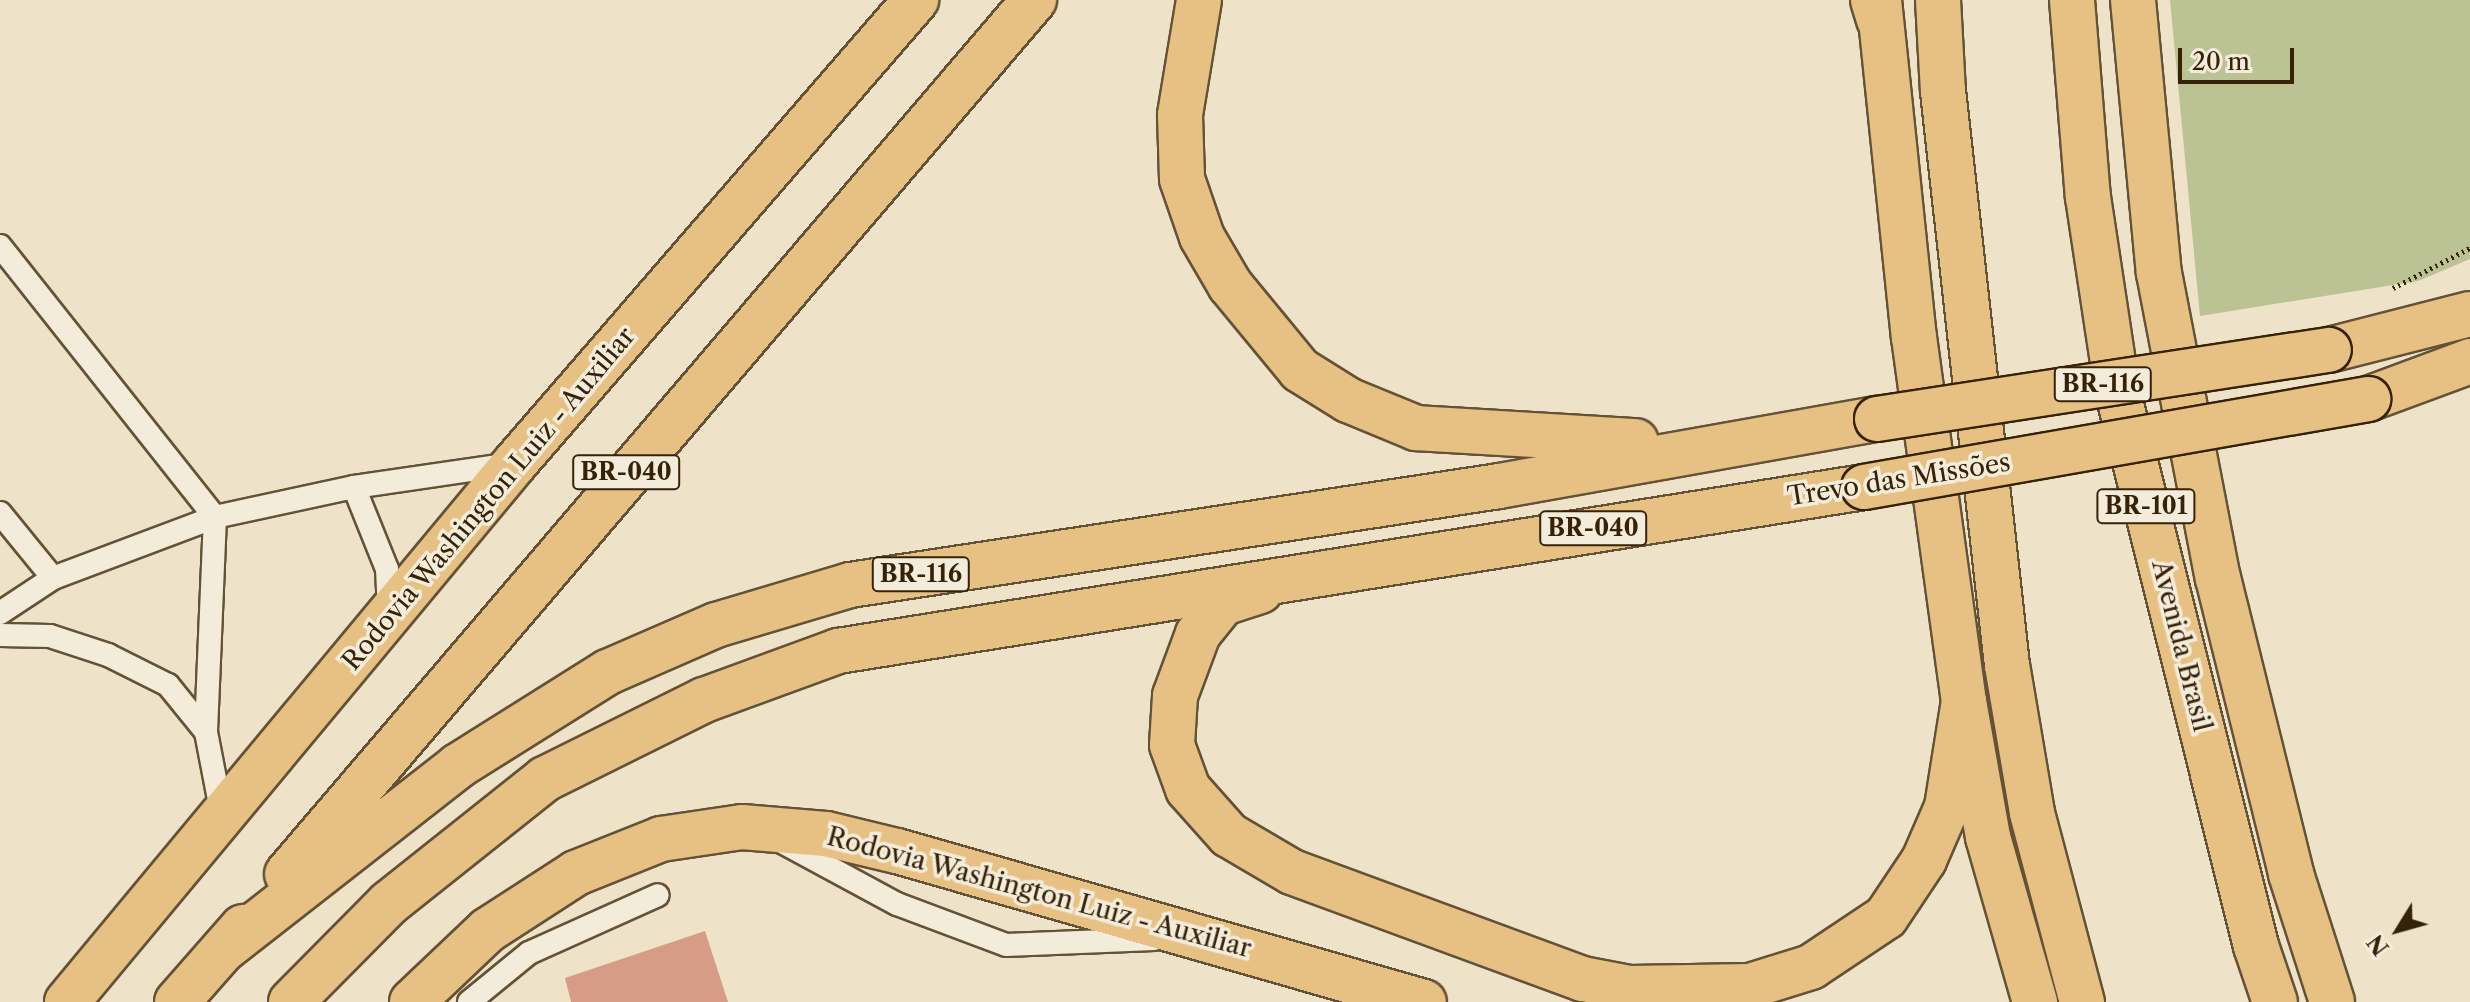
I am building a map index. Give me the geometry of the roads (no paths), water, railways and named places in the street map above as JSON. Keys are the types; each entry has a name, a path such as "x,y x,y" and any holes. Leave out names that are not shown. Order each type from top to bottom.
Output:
{"highway":[{"name":"Rodovia Washington Luiz - Auxiliar","path":"67,1002 515,463 916,0"},
{"name":"BR-040","path":"177,1002 1034,0"},
{"path":"1199,0 1180,115 1182,179 1202,237 1230,285 1300,370 1348,400 1416,428 1714,444"},
{"path":"1938,0 1943,91 2007,665 2032,813 2082,1002"},
{"name":"Avenida Brasil","path":"2072,0 2088,197 2117,389 2256,946 2275,1002"},
{"name":"Avenida Brasil","path":"2133,0 2159,273 2218,578 2291,874 2332,1002"},
{"path":"1877,7 1914,337 1964,701 1988,837 2035,1002"},
{"name":"BR-116","path":"224,949 458,766 608,672 716,625 850,585 1499,486 1714,444 2329,350 2470,314"},
{"name":"Trevo das Missões","path":"1322,569 1864,487 2368,399 2470,361"},
{"name":"BR-040","path":"291,1002 389,903 545,779 704,700 838,651 1322,569"},
{"path":"1322,569 1223,603 1198,634 1175,696 1172,745 1188,789 1229,835 1292,872 1583,979 1674,992 1750,986 1811,967 1855,941 1886,917 1924,860 1947,807 1964,701"},
{"name":"Rodovia Washington Luiz - Auxiliar","path":"412,1002 488,930 576,873 661,839 742,827 826,834 1214,939 1424,1002"}],"lane":[{"path":"0,246 215,517 206,732 223,816"},
{"path":"0,613 53,578 215,517 354,487 515,463"},
{"path":"354,487 387,569 389,617"},
{"path":"0,513 53,578"},
{"path":"0,635 50,636 108,655 168,685 206,732"},
{"path":"742,827 801,849 897,904 1006,945 1214,939"},
{"path":"469,1002 529,953 658,895"}]}
